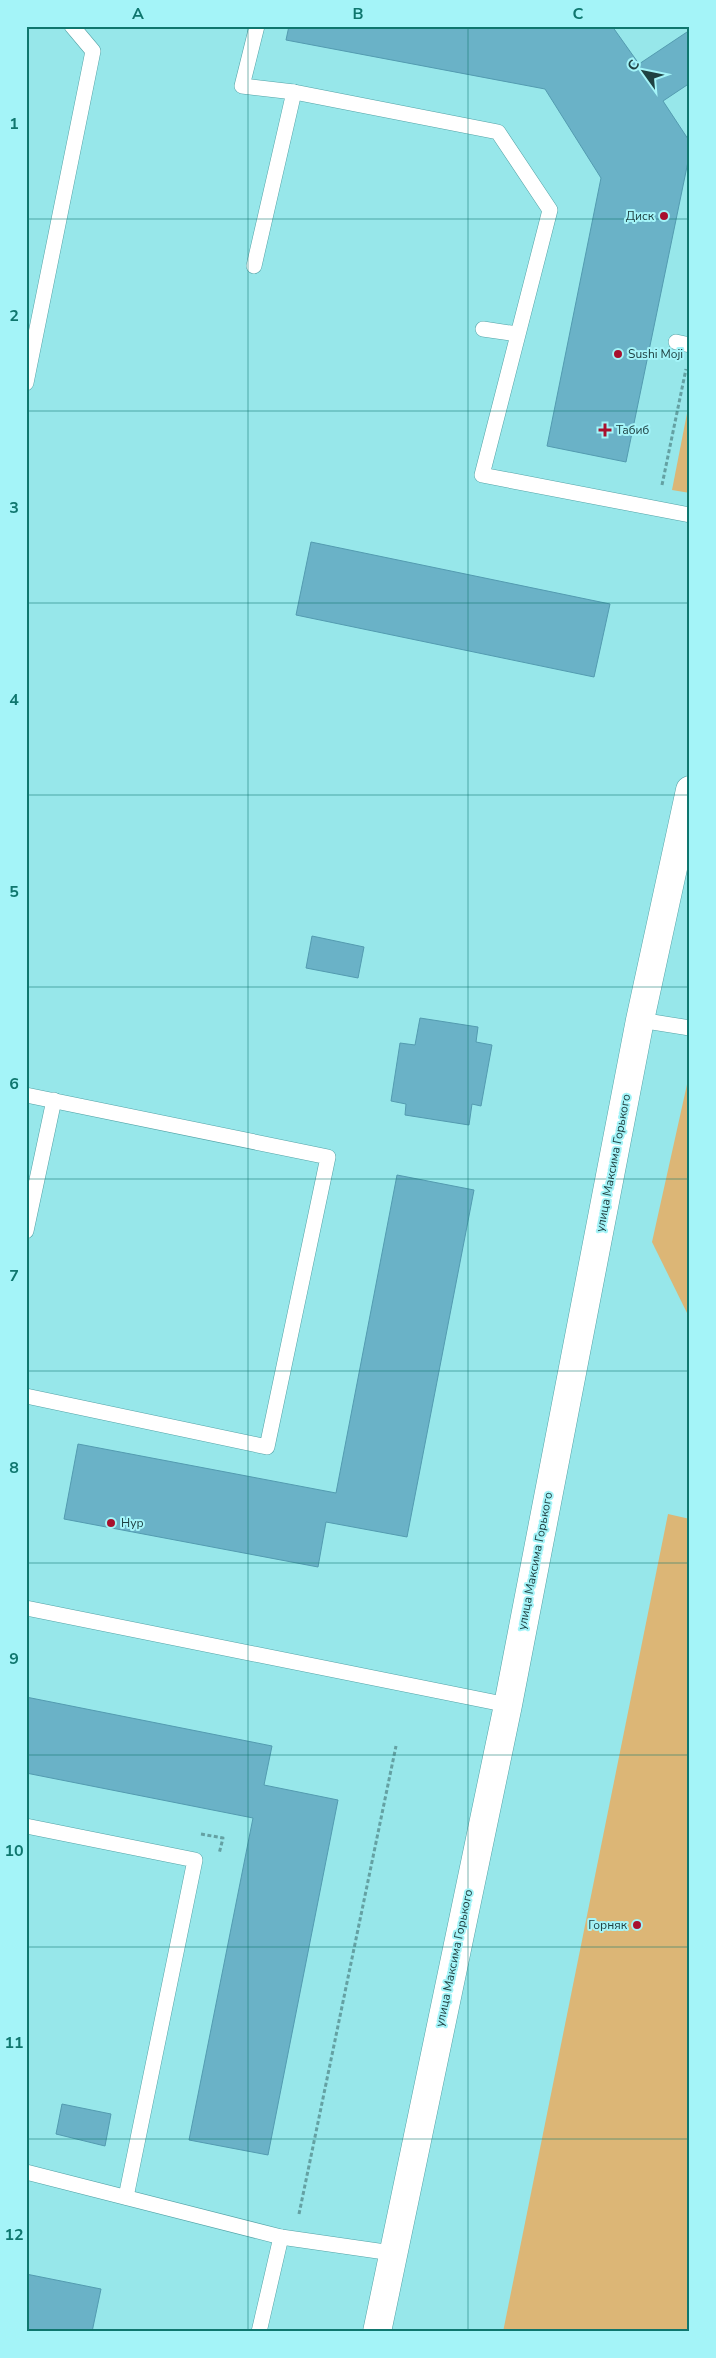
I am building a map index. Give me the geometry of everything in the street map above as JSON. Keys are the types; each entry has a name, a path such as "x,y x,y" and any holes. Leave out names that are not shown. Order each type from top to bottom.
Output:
{"main road":[{"name":"улица Максима Горького","path":"377,2332 508,1704 640,1020 690,790"}],"lane":[{"path":"26,383 93,51 72,26"},
{"path":"257,26 242,86 294,92 498,132 550,210 482,475 690,515"},
{"path":"254,266 294,92"},
{"path":"483,329 517,334"},
{"path":"640,1020 690,1028"},
{"path":"26,1095 328,1157 267,1447 26,1396"},
{"path":"26,1231 54,1100"},
{"path":"26,1608 508,1704"},
{"path":"26,1826 195,1860 126,2197"},
{"path":"26,2172 281,2237 392,2253"},
{"path":"259,2332 281,2237"}],"path":[{"path":"657,508 686,367"},
{"path":"298,2217 396,1746"},
{"path":"195,1833 223,1838 219,1857"}],"shaded area":[{"path":"690,398 690,493 672,490"},
{"path":"690,1071 690,1319 652,1242"},
{"name":"Горняк","path":"668,1514 690,1519 690,2332 503,2332"}],"building":[{"path":"289,26 612,26 639,64 690,30 690,83 663,101 690,142 690,152 626,462 547,446 601,178 545,89 286,40"},
{"path":"311,542 610,604 594,677 296,615"},
{"path":"312,936 364,947 358,978 306,968"},
{"path":"420,1018 478,1027 476,1042 492,1045 481,1106 472,1104 469,1125 405,1115 406,1104 391,1101 400,1043 415,1045"},
{"path":"397,1175 474,1190 407,1537 326,1522 318,1567 64,1519 78,1444 336,1493"},
{"path":"26,1697 272,1746 264,1785 338,1800 268,2155 189,2140 253,1818 26,1773"},
{"path":"62,2104 111,2114 105,2146 56,2134"},
{"path":"26,2274 101,2289 92,2332 26,2332"}],"place":[{"name":"Диск","path":"664,216"},
{"name":"Sushi Moji","path":"618,354"},
{"name":"Табиб","path":"605,430"},
{"name":"Нур","path":"111,1523"},
{"name":"Горняк","path":"637,1925"}]}
